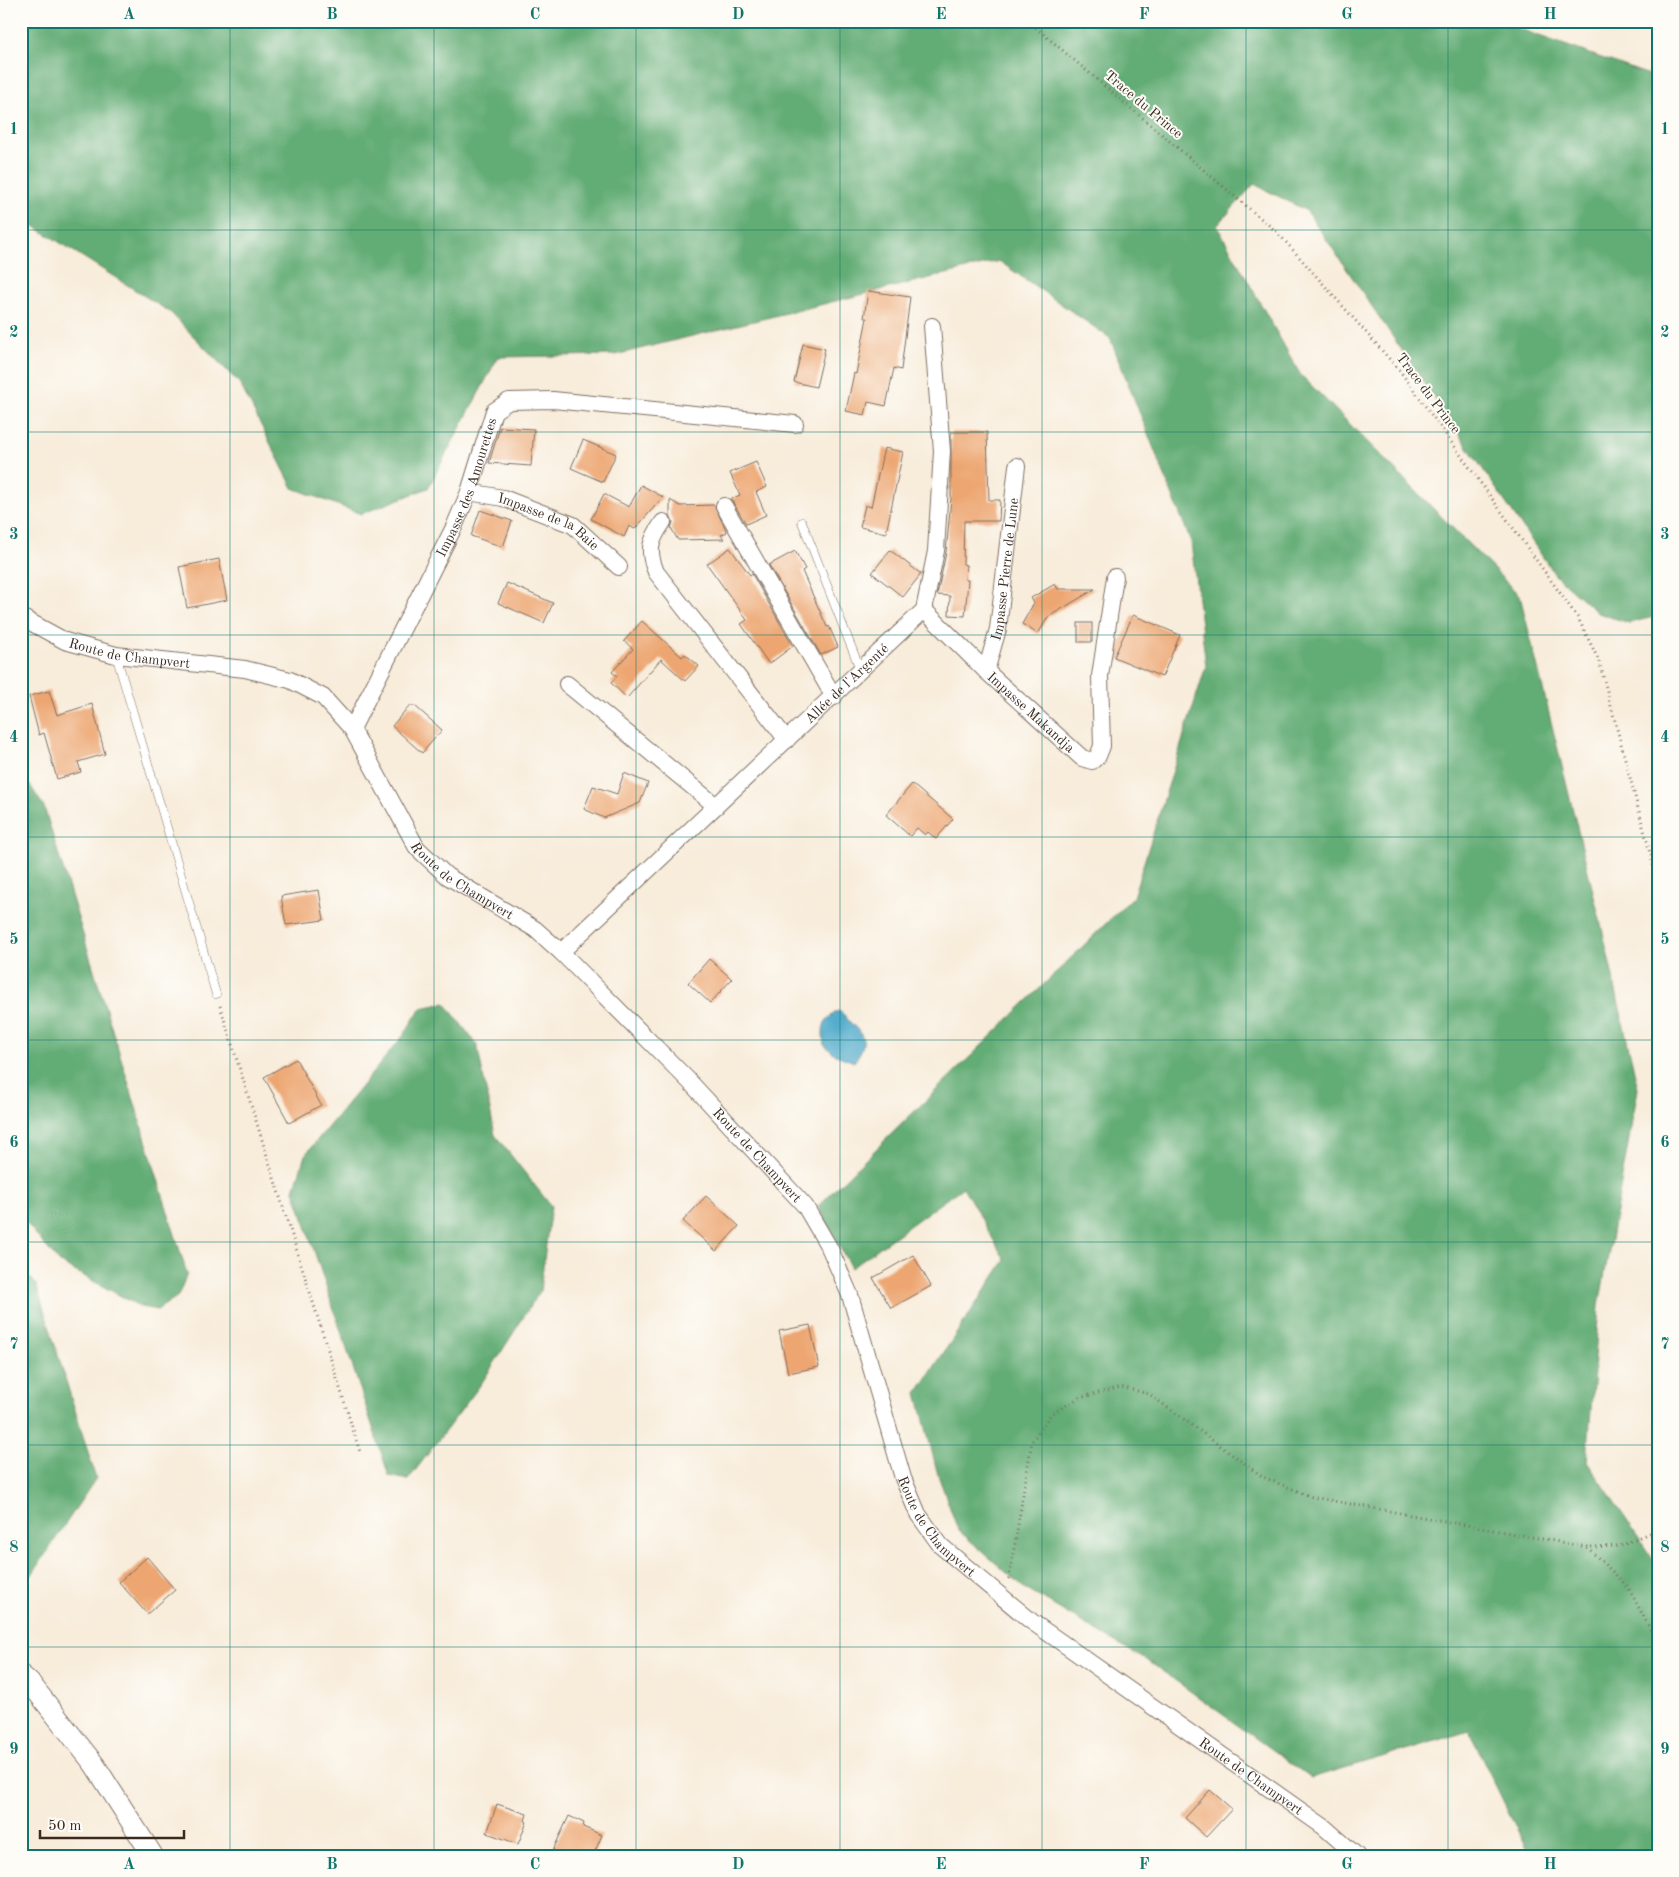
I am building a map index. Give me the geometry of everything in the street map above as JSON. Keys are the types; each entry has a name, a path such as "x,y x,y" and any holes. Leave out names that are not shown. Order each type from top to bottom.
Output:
{"street":[{"path":"924,610 936,551 942,451 932,326"},
{"name":"Impasse des Amourettes","path":"352,728 454,527 469,492 494,411 509,401 553,400 795,424"},
{"name":"Impasse Pierre de Lune","path":"986,671 998,629 1017,466"},
{"name":"Impasse de la Baie","path":"469,492 503,498 573,525 620,567"},
{"path":"724,506 834,697"},
{"path":"663,522 652,538 650,557 656,572 787,740"},
{"name":"Impasse Makandja","path":"924,610 986,671 1082,758 1092,760 1098,756 1102,746 1100,676 1115,577"},
{"name":"Allée de l'Argenté","path":"562,952 924,610"},
{"name":"Route de Champvert","path":"21,617 65,641 116,655 146,660 245,669 290,680 323,697 352,728 417,848 447,876 534,929 562,952 689,1081 805,1206 830,1249 850,1295 902,1478 918,1514 941,1546 1031,1621 1324,1827 1357,1856"},
{"path":"567,684 716,806"},
{"path":"21,1676 94,1764 153,1856"}],"lane":[{"path":"802,522 861,671"},
{"path":"116,655 216,994"}],"path":[{"name":"Trace du Prince","path":"1028,21 1278,233 1400,371 1578,618 1599,660 1658,883"},
{"path":"216,994 360,1452"},
{"path":"1006,1600 1032,1441 1051,1414 1079,1398 1122,1387 1149,1394 1263,1477 1312,1497 1587,1546 1620,1546 1658,1529"},
{"path":"1587,1546 1628,1587 1658,1644"}],"green space":[{"path":"21,21 1497,21 1658,78 1658,616 1629,623 1598,613 1555,575 1307,211 1254,184 1217,226 1300,374 1520,596 1601,924 1638,1089 1599,1306 1587,1461 1658,1567 1658,1856 1530,1856 1469,1731 1311,1778 1151,1663 1024,1588 958,1530 938,1475 917,1393 1005,1260 963,1187 851,1268 818,1206 1133,897 1206,666 1191,542 1110,338 999,261 615,355 498,357 428,488 361,514 293,488 240,384 170,312 21,218"},
{"path":"21,771 44,807 187,1274 178,1296 157,1310 141,1307 60,1263 21,1217"},
{"path":"445,1003 477,1045 495,1135 551,1206 540,1291 481,1384 408,1480 389,1476 294,1190 305,1155 402,1037 421,1008"},
{"path":"21,1268 36,1284 96,1478 21,1591"}],"water":[{"path":"838,1011 857,1029 862,1038 863,1046 854,1062 836,1055 824,1045 824,1025"}],"building":[{"path":"868,291 910,297 901,370 894,368 886,406 868,402 865,415 846,411 854,373 856,374 867,318 864,318"},
{"path":"803,344 825,349 816,387 794,382"},
{"path":"500,427 534,429 531,466 489,463"},
{"path":"951,432 987,432 989,500 1000,500 999,521 964,521 963,564 966,565 965,580 968,580 965,616 949,615 950,596 937,595 946,553 951,499"},
{"path":"583,440 616,454 603,482 571,468"},
{"path":"884,448 903,452 886,533 860,527 865,505 871,507"},
{"path":"756,462 767,487 756,492 766,515 746,524 731,499 740,495 730,473"},
{"path":"641,485 663,497 635,529 629,526 624,537 591,519 604,494 629,507"},
{"path":"670,500 680,506 714,505 727,532 721,535 724,539 678,540 671,528 673,522 670,515"},
{"path":"480,510 512,521 503,547 471,536"},
{"path":"730,548 750,575 752,574 793,646 769,664 741,624 747,620 707,564"},
{"path":"890,550 921,574 903,597 872,573"},
{"path":"795,551 805,569 802,571 827,627 829,626 838,647 821,655 769,565"},
{"path":"219,559 227,600 187,608 179,567"},
{"path":"507,583 553,603 544,623 498,603"},
{"path":"1055,584 1058,589 1095,589 1048,617 1038,634 1022,624 1034,603 1031,598"},
{"path":"1133,615 1180,635 1162,677 1114,657"},
{"path":"642,621 682,657 685,654 699,666 685,681 661,659 627,698 611,683 617,676 612,672 633,649 624,641"},
{"path":"1078,623 1092,623 1092,642 1078,642"},
{"path":"49,691 57,715 92,704 105,754 78,762 81,772 57,779 44,733 39,735 29,696"},
{"path":"409,706 415,706 442,730 422,753 392,726"},
{"path":"624,773 648,783 640,803 604,818 584,809 593,786 617,794"},
{"path":"912,784 953,819 936,839 928,832 925,835 917,828 910,836 886,815"},
{"path":"319,890 324,920 286,925 281,896"},
{"path":"709,959 732,979 710,1003 688,983"},
{"path":"296,1059 321,1105 289,1123 264,1077"},
{"path":"706,1196 739,1226 716,1251 683,1221"},
{"path":"913,1255 931,1286 891,1308 873,1278"},
{"path":"810,1325 819,1367 788,1373 779,1331"},
{"path":"147,1557 175,1590 147,1614 119,1582"},
{"path":"1210,1790 1232,1809 1206,1837 1185,1818"},
{"path":"497,1804 527,1814 525,1821 527,1822 518,1844 487,1833"},
{"path":"569,1816 584,1823 583,1827 602,1835 593,1856 567,1856 553,1850"}]}
